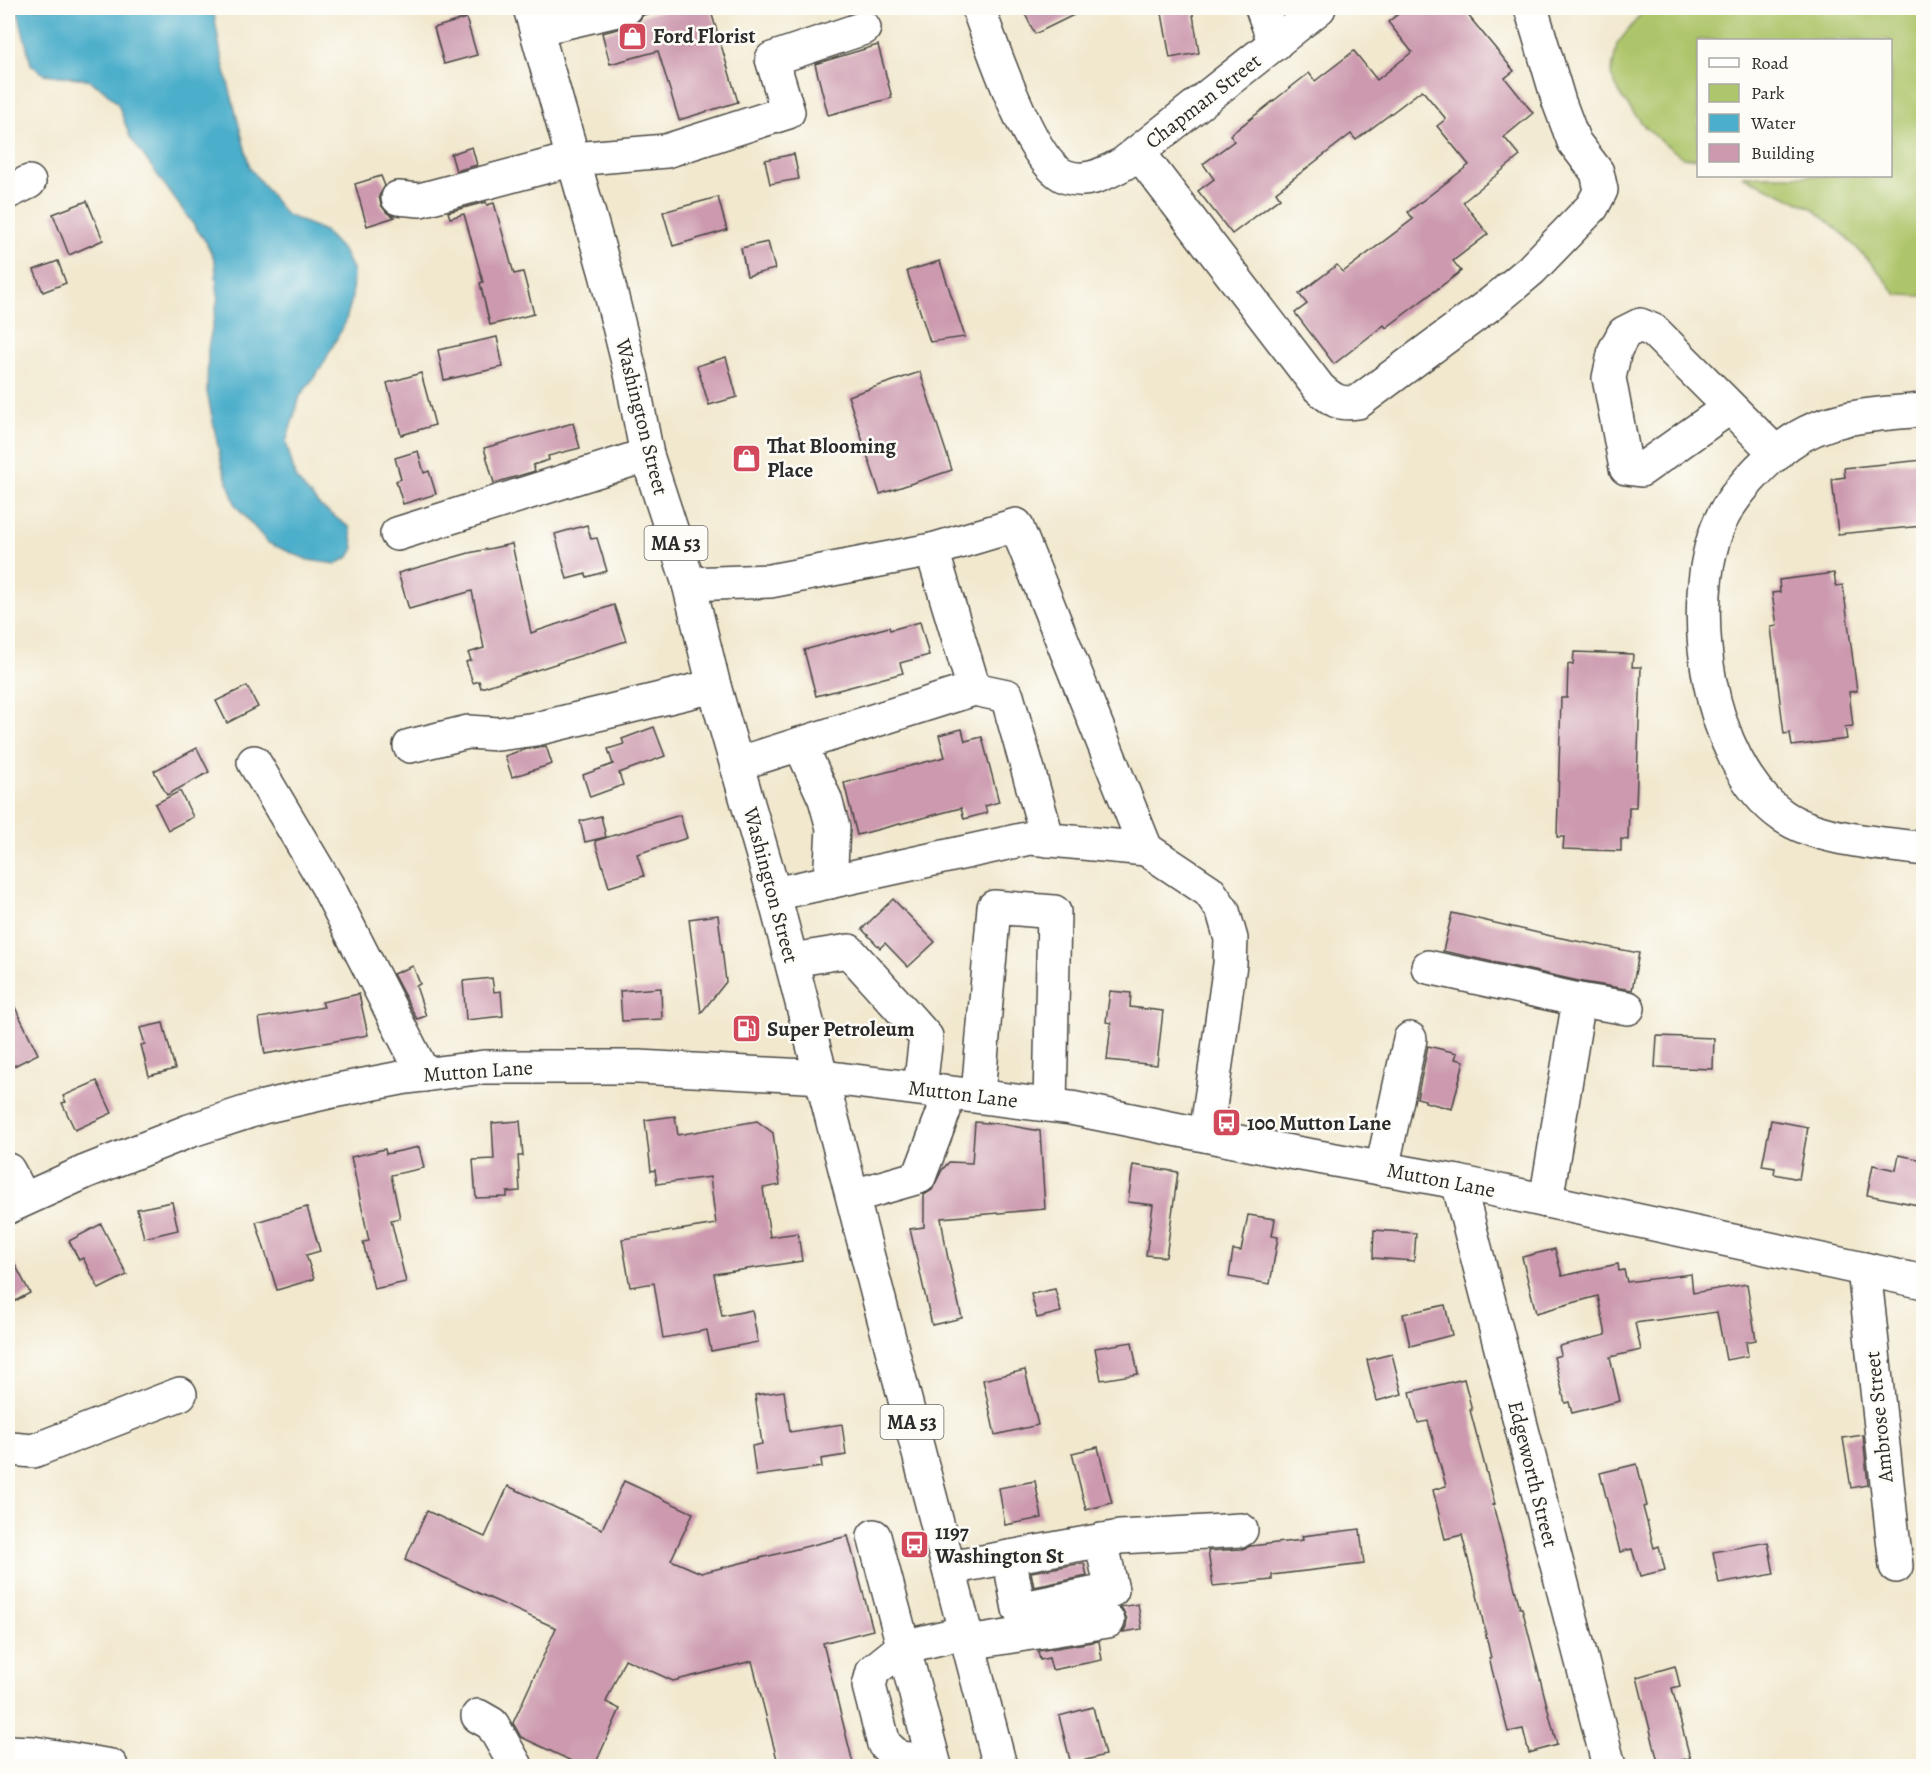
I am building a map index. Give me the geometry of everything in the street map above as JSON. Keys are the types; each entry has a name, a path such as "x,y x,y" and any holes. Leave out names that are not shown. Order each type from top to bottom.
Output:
{"street":[{"path":"533,18 626,8"},
{"name":"Chapman Street","path":"978,8 1004,78 1036,145 1054,169 1065,177 1079,180 1092,179 1123,164 1319,8"},
{"path":"1262,8 1275,44"},
{"path":"1138,152 1319,388 1331,399 1346,404 1358,402 1493,302 1531,270 1592,207 1601,190 1597,172 1574,142 1559,102 1531,8"},
{"name":"Washington Street","path":"533,18 606,274 632,378 647,454 689,584 714,686 792,960 1000,1767"},
{"path":"398,198 420,200 574,159 666,151 789,112 772,59 864,28"},
{"path":"1730,407 1777,454"},
{"path":"1923,410 1860,416 1815,428 1788,443 1740,492 1721,522 1708,559 1703,598 1705,651 1715,707 1731,750 1757,795 1784,817 1813,830 1853,840 1923,849"},
{"path":"397,534 647,454"},
{"path":"689,584 770,581 932,550 1016,525 1146,849"},
{"path":"932,550 974,689"},
{"path":"410,746 468,732 498,734 536,729 714,686"},
{"path":"737,764 974,689 1007,696 1048,840"},
{"path":"800,744 825,799 833,828 830,882"},
{"path":"254,762 327,885 424,1075"},
{"path":"774,894 1030,838 1146,849 1209,891 1223,911 1231,939 1230,964 1206,1135"},
{"path":"978,1095 994,908 1054,912 1050,1105"},
{"path":"792,960 849,951 926,1037 931,1089 944,1111 919,1177 853,1196"},
{"path":"1428,967 1579,1000 1628,1008"},
{"path":"1545,1201 1579,1000"},
{"path":"1382,1169 1410,1039"},
{"name":"Mutton Lane","path":"16,1203 85,1172 189,1131 263,1107 333,1091 484,1067 639,1067 823,1077 1050,1105 1458,1182 1923,1281"},
{"path":"8,1170 16,1203"},
{"name":"Edgeworth Street","path":"1458,1182 1609,1767"},
{"name":"Ambrose Street","path":"1864,1269 1896,1566"},
{"path":"8,1452 11,1449 33,1452 180,1394"},
{"path":"950,1568 1120,1537 1241,1530"},
{"path":"874,1536 903,1647 934,1764 899,1758 884,1744 869,1686 873,1671 903,1647 967,1637 1107,1621"},
{"path":"1009,1557 1019,1609 1112,1590 1101,1540"},
{"path":"478,1716 492,1725 516,1767"},
{"path":"8,1752 33,1753 111,1767"}],"green space":[{"path":"1646,8 1923,8 1923,296 1897,295 1875,267 1843,234 1812,208 1744,177 1892,177 1892,39 1697,39 1697,159 1682,157 1661,141 1645,127 1622,98 1611,75 1617,44"}],"water":[{"path":"17,8 213,8 221,55 250,168 285,214 324,231 343,251 353,271 352,299 345,323 321,368 300,396 286,442 296,479 320,506 350,528 354,548 349,557 336,564 308,560 268,543 236,506 222,466 207,392 208,348 218,298 215,261 206,242 130,137 118,104 103,89 86,79 44,74 31,64"}],"building":[{"path":"672,8 710,8 738,102 679,120 658,51 610,64 602,33 630,26 638,22 643,15"},
{"path":"1022,8 1088,8 1035,34"},
{"path":"1161,8 1192,8 1199,53 1170,58"},
{"path":"1406,8 1462,8 1514,71 1505,78 1533,113 1504,137 1520,156 1463,202 1488,234 1453,261 1461,271 1386,328 1384,325 1334,364 1295,313 1307,304 1299,294 1337,265 1343,272 1413,219 1408,212 1469,165 1437,126 1446,119 1422,90 1356,140 1351,134 1276,192 1280,198 1232,234 1198,191 1214,179 1203,164 1234,141 1230,135 1309,73 1315,81 1354,51 1377,80 1412,52 1388,22"},
{"path":"466,18 477,55 444,64 434,28"},
{"path":"878,45 892,98 828,115 815,64"},
{"path":"472,147 477,165 456,171 451,154"},
{"path":"794,154 799,179 770,184 765,160"},
{"path":"381,176 385,186 379,196 381,205 387,213 395,217 367,226 355,184"},
{"path":"718,197 727,230 673,246 663,212"},
{"path":"87,201 103,240 69,255 53,214"},
{"path":"486,202 487,205 494,203 514,274 523,272 534,314 490,325 480,283 483,282 464,214 450,218 448,212"},
{"path":"768,242 775,269 747,276 741,248"},
{"path":"58,261 66,283 43,292 34,270"},
{"path":"940,261 965,337 930,342 907,271"},
{"path":"497,337 503,367 444,380 438,350"},
{"path":"726,357 737,397 709,405 697,366"},
{"path":"920,372 952,470 880,494 848,396"},
{"path":"421,373 435,425 401,435 387,383"},
{"path":"573,423 580,448 548,456 549,460 533,465 535,471 494,483 484,448"},
{"path":"418,451 424,473 429,471 436,494 403,504 396,481 401,479 395,458"},
{"path":"1923,460 1923,526 1838,534 1832,479 1845,477 1844,468"},
{"path":"587,525 591,539 597,538 607,571 587,577 586,574 567,579 555,534"},
{"path":"512,544 531,633 614,605 626,641 481,688 479,681 473,683 466,662 471,660 468,653 484,648 472,591 409,609 398,573 469,553"},
{"path":"1834,573 1836,586 1843,585 1857,691 1849,692 1853,726 1845,727 1847,739 1792,746 1790,733 1784,734 1771,627 1777,626 1772,593 1780,592 1779,580"},
{"path":"920,622 929,655 900,663 903,673 816,696 804,650 889,627 890,630"},
{"path":"1574,652 1633,654 1632,667 1641,667 1636,807 1629,807 1628,840 1621,839 1621,851 1563,849 1564,837 1557,837 1561,698 1567,698 1568,664 1573,665"},
{"path":"247,686 258,707 227,723 216,701"},
{"path":"654,727 665,756 619,773 623,785 590,797 583,775 613,764 608,749 624,744 622,739"},
{"path":"962,729 965,741 982,737 999,802 985,806 987,813 964,819 961,808 857,835 844,783 945,757 939,735"},
{"path":"546,746 552,764 512,777 505,756 522,750"},
{"path":"197,748 209,772 167,795 154,771"},
{"path":"180,791 193,817 168,830 155,804"},
{"path":"680,815 687,838 637,854 644,876 609,887 595,841"},
{"path":"601,816 606,837 585,842 580,821"},
{"path":"893,899 935,942 908,967 885,943 880,948 862,929"},
{"path":"1452,913 1639,953 1632,990 1583,982 1443,951"},
{"path":"718,915 726,982 701,1013 689,919"},
{"path":"413,966 420,984 416,986 426,1016 417,1019 393,974"},
{"path":"492,978 494,992 501,991 503,1016 466,1020 463,981"},
{"path":"661,988 662,1019 622,1021 620,991"},
{"path":"1110,991 1131,993 1130,1007 1163,1011 1157,1065 1107,1060 1111,1023 1106,1022"},
{"path":"8,993 38,1054 8,1069"},
{"path":"359,994 368,1035 265,1054 259,1018 324,1007 322,1002"},
{"path":"163,1023 175,1069 149,1076 141,1045 145,1044 140,1028"},
{"path":"1657,1036 1714,1038 1713,1069 1655,1067"},
{"path":"1428,1046 1457,1053 1455,1059 1464,1061 1452,1109 1417,1098"},
{"path":"97,1081 112,1113 75,1130 62,1103 66,1102 63,1096"},
{"path":"675,1116 678,1135 757,1121 773,1133 780,1185 763,1188 770,1237 798,1233 802,1261 714,1274 722,1316 752,1310 758,1342 711,1351 707,1330 663,1338 654,1283 630,1287 622,1239 716,1224 710,1177 657,1184 655,1170 651,1171 645,1120"},
{"path":"1771,1120 1808,1127 1799,1179 1774,1174 1775,1168 1762,1166"},
{"path":"520,1121 523,1156 518,1156 520,1191 507,1192 507,1197 476,1198 473,1160 494,1159 492,1123"},
{"path":"975,1122 1040,1131 1045,1209 941,1218 962,1318 932,1325 910,1229 924,1227 924,1195 932,1190 942,1170 949,1162 972,1163"},
{"path":"419,1147 424,1168 391,1175 400,1218 391,1220 406,1282 374,1289 363,1242 369,1241 351,1157 385,1149 386,1154"},
{"path":"1899,1155 1923,1160 1918,1205 1867,1195 1873,1165 1896,1170"},
{"path":"1133,1165 1178,1172 1166,1257 1146,1255 1153,1205 1128,1202"},
{"path":"172,1202 178,1230 144,1238 137,1209"},
{"path":"307,1207 320,1251 306,1255 314,1279 277,1290 256,1222"},
{"path":"1248,1215 1275,1219 1272,1236 1278,1237 1270,1284 1229,1277 1233,1250 1241,1251"},
{"path":"101,1224 127,1275 99,1289 83,1258 79,1260 69,1241"},
{"path":"1374,1230 1416,1233 1414,1261 1373,1258"},
{"path":"1555,1249 1562,1276 1618,1264 1619,1271 1624,1270 1627,1282 1691,1274 1693,1293 1747,1284 1756,1340 1746,1342 1748,1356 1726,1360 1717,1312 1635,1323 1641,1350 1610,1357 1620,1401 1572,1413 1569,1402 1565,1403 1554,1357 1561,1355 1559,1346 1606,1335 1598,1296 1536,1313 1522,1257"},
{"path":"8,1251 30,1293 8,1305"},
{"path":"1055,1289 1061,1312 1037,1318 1031,1294"},
{"path":"1445,1305 1452,1335 1410,1346 1403,1314"},
{"path":"1132,1342 1138,1374 1101,1380 1095,1348"},
{"path":"1392,1354 1402,1394 1377,1401 1367,1360"},
{"path":"1025,1370 1038,1425 995,1435 983,1380"},
{"path":"1464,1379 1495,1504 1493,1505 1557,1745 1529,1753 1523,1729 1508,1732 1462,1535 1445,1539 1433,1490 1446,1486 1428,1421 1418,1423 1410,1392"},
{"path":"784,1391 790,1432 842,1424 846,1455 821,1459 822,1467 756,1476 752,1446 762,1444 755,1395"},
{"path":"1863,1435 1868,1485 1851,1488 1843,1438"},
{"path":"1098,1447 1112,1503 1086,1510 1072,1453"},
{"path":"1637,1464 1647,1506 1643,1507 1654,1548 1659,1546 1665,1570 1640,1576 1632,1549 1620,1552 1600,1473"},
{"path":"624,1481 693,1513 671,1560 701,1573 848,1536 873,1630 823,1643 854,1767 779,1767 752,1661 673,1681 625,1659 606,1702 620,1709 594,1767 584,1767 521,1737 513,1723 556,1628 405,1560 427,1511 485,1537 508,1486 602,1529"},
{"path":"1035,1481 1042,1518 1005,1525 999,1488"},
{"path":"1360,1529 1364,1564 1272,1575 1272,1580 1213,1586 1208,1551 1242,1549 1303,1540 1302,1536"},
{"path":"1768,1542 1774,1574 1719,1584 1713,1552"},
{"path":"1084,1563 1087,1576 1034,1587 1031,1572"},
{"path":"1138,1604 1142,1629 1123,1632 1127,1619 1120,1607"},
{"path":"1099,1641 1102,1660 1052,1670 1049,1658 1040,1660 1038,1651"},
{"path":"1675,1666 1680,1686 1672,1688 1690,1758 1659,1766 1637,1677"},
{"path":"1093,1707 1105,1755 1071,1764 1059,1716"}],"place":[{"name":"Ford Florist","path":"632,36"},
{"name":"That Blooming Place","path":"746,458"},
{"name":"Super Petroleum","path":"746,1029"},
{"name":"100 Mutton Lane","path":"1226,1123"},
{"name":"1197 Washington St","path":"914,1544"}]}
